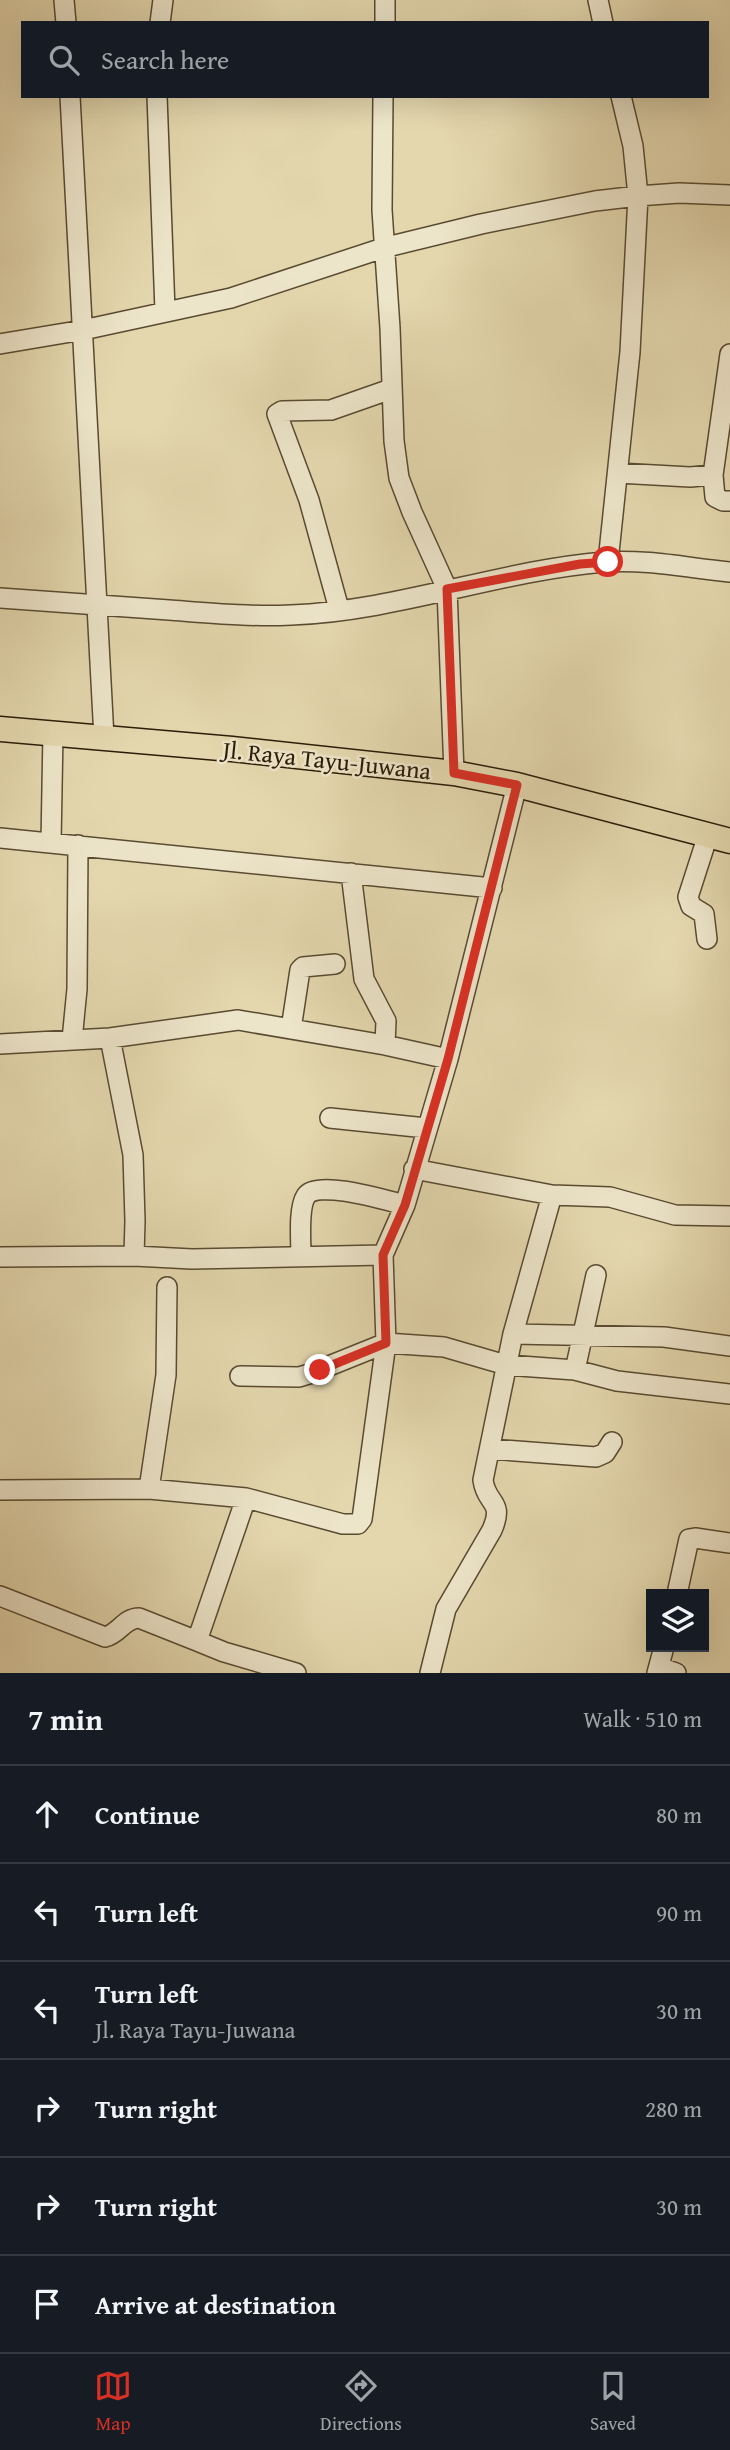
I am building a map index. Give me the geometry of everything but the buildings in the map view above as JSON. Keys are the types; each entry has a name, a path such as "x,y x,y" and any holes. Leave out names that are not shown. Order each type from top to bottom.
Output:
{"main road":[{"name":"Jl. Raya Tayu-Juwana","path":"0,729 454,773 517,785 719,838"}],"street":[{"path":"64,0 66,21"},
{"path":"160,21 163,0"},
{"path":"384,21 385,0"},
{"path":"598,0 603,21"},
{"path":"70,98 104,737"},
{"path":"157,98 165,311"},
{"path":"383,98 383,248 390,328 394,441 399,478 447,589 454,773"},
{"path":"608,562 630,352 638,196 633,146 621,98"},
{"path":"0,344 83,330 231,298 383,248 481,224 595,201 679,192 730,195"},
{"path":"730,354 713,475 715,497 730,501"},
{"path":"339,609 309,500 277,414 282,411 331,410 391,389"},
{"path":"618,473 690,477 713,475"},
{"path":"0,598 230,614 292,615 396,602 447,589 580,564 677,564 730,572"},
{"path":"51,843 53,733"},
{"path":"0,1490 149,1489 246,1498 343,1524 358,1524 362,1519 386,1343 383,1255 405,1205 448,1059 517,785"},
{"path":"0,838 492,888"},
{"path":"707,939 704,915 691,906 688,897 719,838"},
{"path":"72,1040 77,989 78,845"},
{"path":"351,873 364,979 386,1021 385,1045"},
{"path":"291,1028 300,970 303,967 335,964"},
{"path":"0,1045 110,1038 238,1020 385,1045 448,1059"},
{"path":"110,1038 133,1155 134,1256"},
{"path":"330,1118 426,1128"},
{"path":"414,1168 552,1195 610,1197 664,1213 730,1216"},
{"path":"301,1256 302,1208 305,1197 310,1192 322,1189 343,1191 405,1205"},
{"path":"430,1673 446,1609 492,1530 497,1516 497,1507 485,1490 483,1480 513,1334 552,1195"},
{"path":"0,1257 134,1256 192,1259 383,1255"},
{"path":"575,1370 596,1275"},
{"path":"149,1489 166,1375 167,1287"},
{"path":"513,1334 664,1338 730,1346"},
{"path":"240,1376 299,1377 386,1343 444,1347 506,1365 575,1370 617,1381 730,1394"},
{"path":"490,1449 596,1457 605,1453 612,1442"},
{"path":"197,1641 246,1498"},
{"path":"678,1589 689,1539 730,1543"},
{"path":"0,1596 106,1637 113,1635 130,1619 139,1618 224,1652 296,1673"},
{"path":"664,1652 664,1671"}],"route":[{"path":"320,1370 386,1343 383,1255 405,1205 448,1059 517,785 454,773 447,589 580,564 608,562"}]}
